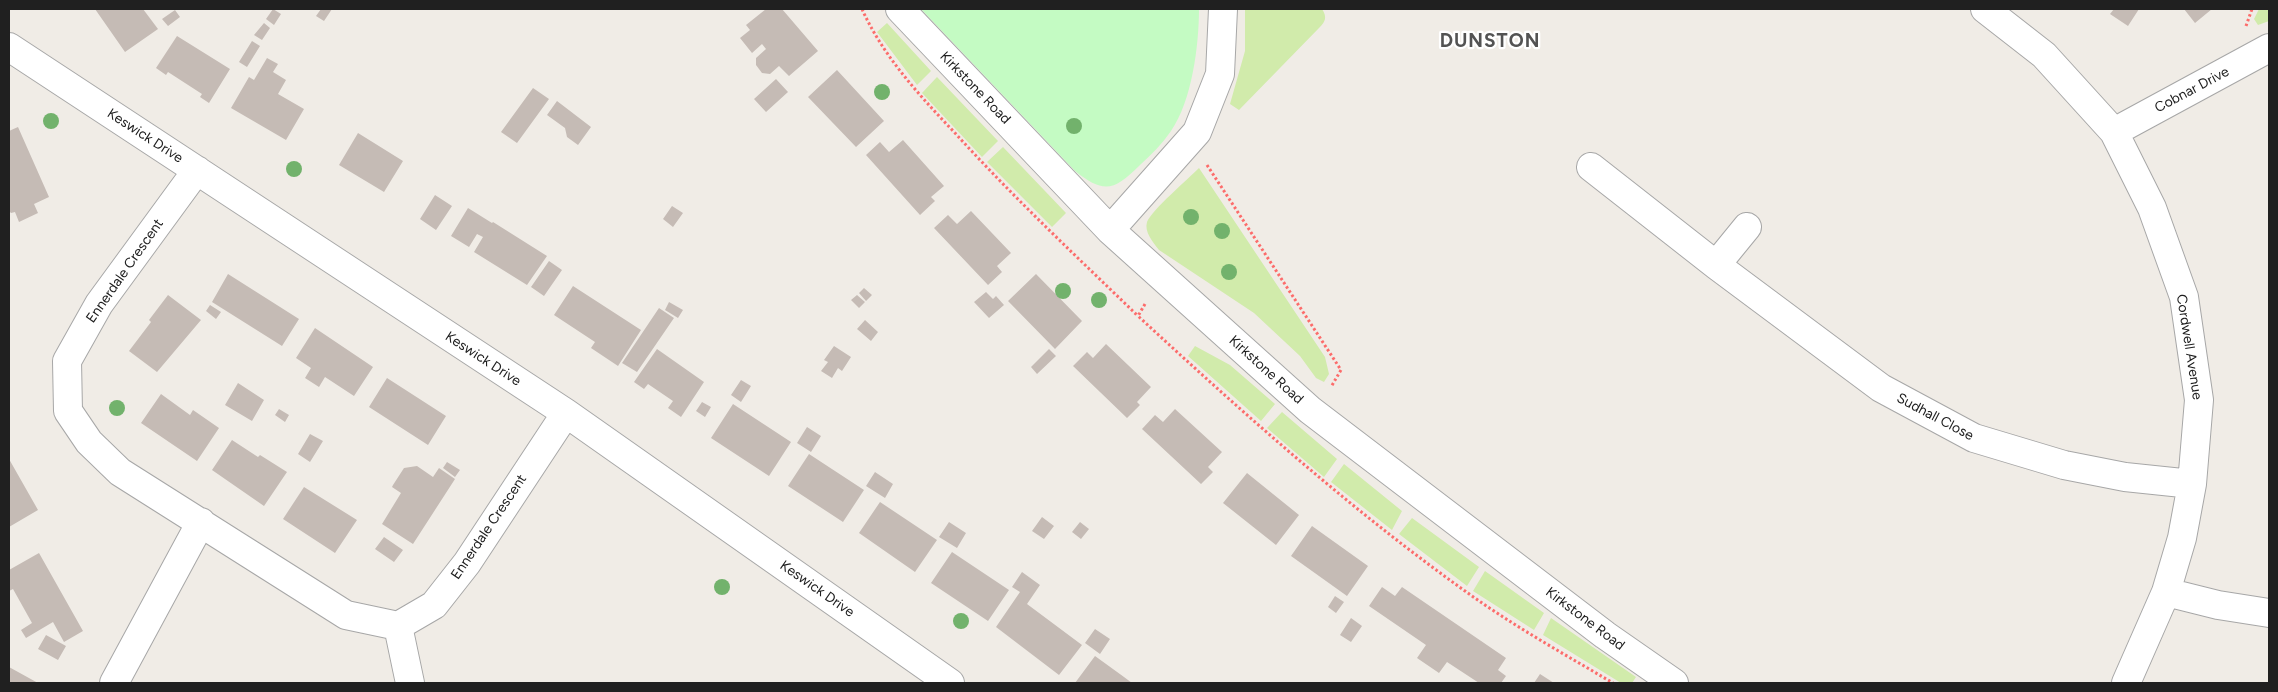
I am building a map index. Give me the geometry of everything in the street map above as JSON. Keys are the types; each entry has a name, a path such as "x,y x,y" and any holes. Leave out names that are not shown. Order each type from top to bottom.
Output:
{"street":[{"name":"Kirkstone Road","path":"900,9 1110,230 1316,414 1605,635 1674,683"},
{"path":"1110,230 1197,132 1220,74 1223,9"},
{"name":"Cordwell Avenue","path":"1985,9 2044,55 2114,132 2152,208 2184,297 2199,400 2192,484 2182,538 2166,592 2126,683"},
{"name":"Keswick Drive","path":"9,47 566,413 950,683"},
{"name":"Cobnar Drive","path":"2114,132 2269,48"},
{"name":"Sudhall Close","path":"1591,167 1716,265 1881,388 1974,438 2073,466 2125,477 2192,484"},
{"name":"Ennerdale Crescent","path":"197,170 99,304 67,361 68,411 89,442 120,472 346,615 398,626 434,605 467,563 566,413"},
{"path":"1716,265 1747,227"},
{"path":"114,683 201,522"},
{"path":"2166,592 2218,605 2269,613"},
{"path":"398,626 410,683"}],"path":[{"path":"862,9 873,34 917,92 980,161 1138,316 1260,428 1360,512 1466,592 1613,683"},
{"path":"1191,140 1341,370 1316,414"},
{"path":"1138,316 1161,275"}],"green space":[{"path":"921,9 1199,9 1196,56 1189,89 1178,119 1160,145 1123,180 1109,186 1101,186 1075,171"},
{"path":"1245,9 1322,9 1325,19 1319,28 1239,110 1230,104 1245,51"},
{"path":"2259,9 2269,9 2269,21 2258,25 2254,19"},
{"path":"887,23 931,71 917,85 877,32"},
{"path":"937,77 998,141 982,157 922,93"},
{"path":"1003,147 1066,213 1052,227 987,162"},
{"path":"1199,168 1325,357 1329,374 1324,382 1316,378 1300,356 1254,313 1159,250 1150,237 1146,226 1150,217"},
{"path":"1195,346 1230,365 1275,404 1261,421 1188,356"},
{"path":"1282,412 1337,459 1324,477 1267,428"},
{"path":"1344,464 1402,511 1392,530 1331,482"},
{"path":"1412,518 1479,567 1467,586 1399,534"},
{"path":"1485,571 1544,613 1534,630 1473,591"},
{"path":"1551,618 1636,677 1632,683 1621,683 1543,635"}],"building":[{"path":"95,9 143,9 158,29 125,52"},
{"path":"273,9 281,14 274,25 266,19"},
{"path":"321,9 332,9 324,21 316,16"},
{"path":"766,9 782,9 818,51 789,76 779,66 770,74 762,73 756,65 756,58 766,49 762,44 752,53 740,38 750,30 746,25"},
{"path":"2114,9 2139,9 2128,26 2110,14"},
{"path":"2184,9 2212,9 2195,23"},
{"path":"175,10 180,17 168,26 162,19"},
{"path":"264,23 270,28 262,40 254,35"},
{"path":"177,36 230,69 209,103 200,97 202,94 168,72 166,75 156,68"},
{"path":"252,41 260,46 247,67 239,62"},
{"path":"267,58 278,64 273,72 286,80 278,94 304,109 286,140 231,108 249,77 254,80"},
{"path":"837,70 884,121 856,147 808,97"},
{"path":"776,79 788,92 766,112 754,99"},
{"path":"533,88 549,99 517,143 501,132"},
{"path":"557,101 591,127 578,145 567,137 565,128 547,115"},
{"path":"18,127 49,197 34,204 38,213 19,222 15,212 11,213 9,211 9,131"},
{"path":"358,133 403,161 384,192 339,165"},
{"path":"903,140 944,186 931,197 935,201 920,215 866,155 880,142 889,152"},
{"path":"435,195 452,206 436,230 420,219"},
{"path":"672,206 683,213 673,227 663,219"},
{"path":"468,208 547,256 527,285 474,252 483,237 477,234 469,247 451,236"},
{"path":"971,211 1011,253 997,266 1002,272 988,285 934,228 948,215 957,224"},
{"path":"549,261 562,270 544,296 531,287"},
{"path":"228,274 299,319 282,346 212,302"},
{"path":"1036,274 1082,321 1055,349 1008,301"},
{"path":"573,286 641,330 618,366 591,348 595,342 554,315"},
{"path":"864,288 872,295 866,301 859,293"},
{"path":"986,292 993,299 996,296 1004,305 989,318 974,302"},
{"path":"168,295 201,320 157,372 129,351"},
{"path":"857,295 865,302 859,308 851,300"},
{"path":"669,302 683,310 678,318 665,310"},
{"path":"210,305 221,312 216,319 206,311"},
{"path":"659,308 674,318 637,372 622,363"},
{"path":"865,320 878,332 871,341 857,329"},
{"path":"315,328 373,367 354,396 325,377 319,387 305,378 311,368 296,358"},
{"path":"1106,344 1151,387 1137,402 1140,405 1127,418 1073,366 1087,352 1093,358"},
{"path":"834,346 851,357 842,371 838,368 832,378 821,371 828,362 824,360"},
{"path":"657,349 704,382 681,417 668,408 673,401 648,384 644,389 634,382"},
{"path":"1049,349 1056,356 1037,374 1031,367"},
{"path":"387,378 446,416 428,445 369,407"},
{"path":"741,380 751,386 741,402 731,395"},
{"path":"238,383 264,400 252,421 225,405"},
{"path":"161,394 190,415 193,410 219,428 197,461 141,423"},
{"path":"702,402 711,407 705,417 696,411"},
{"path":"733,404 791,442 769,476 711,438"},
{"path":"279,409 289,415 285,422 275,415"},
{"path":"1175,409 1222,452 1208,467 1213,472 1201,484 1142,429 1155,415 1163,422"},
{"path":"807,427 821,436 811,452 797,443"},
{"path":"310,434 323,441 310,462 298,454"},
{"path":"232,440 258,457 260,455 287,472 264,506 212,470"},
{"path":"809,454 864,490 843,522 788,486"},
{"path":"9,459 38,510 9,527"},
{"path":"447,462 460,470 455,477 443,468"},
{"path":"417,466 433,477 439,468 455,479 413,544 382,524 401,493 392,487 393,485 404,468"},
{"path":"875,472 893,484 885,498 866,486"},
{"path":"1247,473 1299,515 1276,545 1223,503"},
{"path":"304,487 357,520 335,553 283,519"},
{"path":"880,502 937,540 915,572 859,533"},
{"path":"1042,517 1054,526 1044,539 1032,531"},
{"path":"949,522 966,533 957,548 939,537"},
{"path":"1080,522 1089,529 1081,539 1072,532"},
{"path":"1312,526 1368,566 1347,596 1291,556"},
{"path":"384,537 403,550 394,562 375,549"},
{"path":"952,552 1009,590 988,621 931,583"},
{"path":"39,553 83,631 64,642 53,622 26,638 21,630 32,623 13,589 9,591 9,570"},
{"path":"1022,572 1040,585 1027,604 1082,645 1059,675 996,627 1020,592 1012,587"},
{"path":"1382,587 1395,596 1402,587 1506,658 1498,670 1506,676 1501,683 1479,683 1447,662 1439,673 1417,658 1426,645 1369,606"},
{"path":"1335,596 1344,602 1336,613 1328,607"},
{"path":"1351,618 1362,626 1351,642 1340,635"},
{"path":"1095,629 1110,639 1100,654 1085,643"},
{"path":"46,635 66,646 58,660 38,649"},
{"path":"1095,656 1124,677 1132,683 1075,683"},
{"path":"9,667 38,683 9,682"},
{"path":"1540,674 1554,683 1534,683"}],"district":[{"name":"DUNSTON","path":"1490,41"}]}
